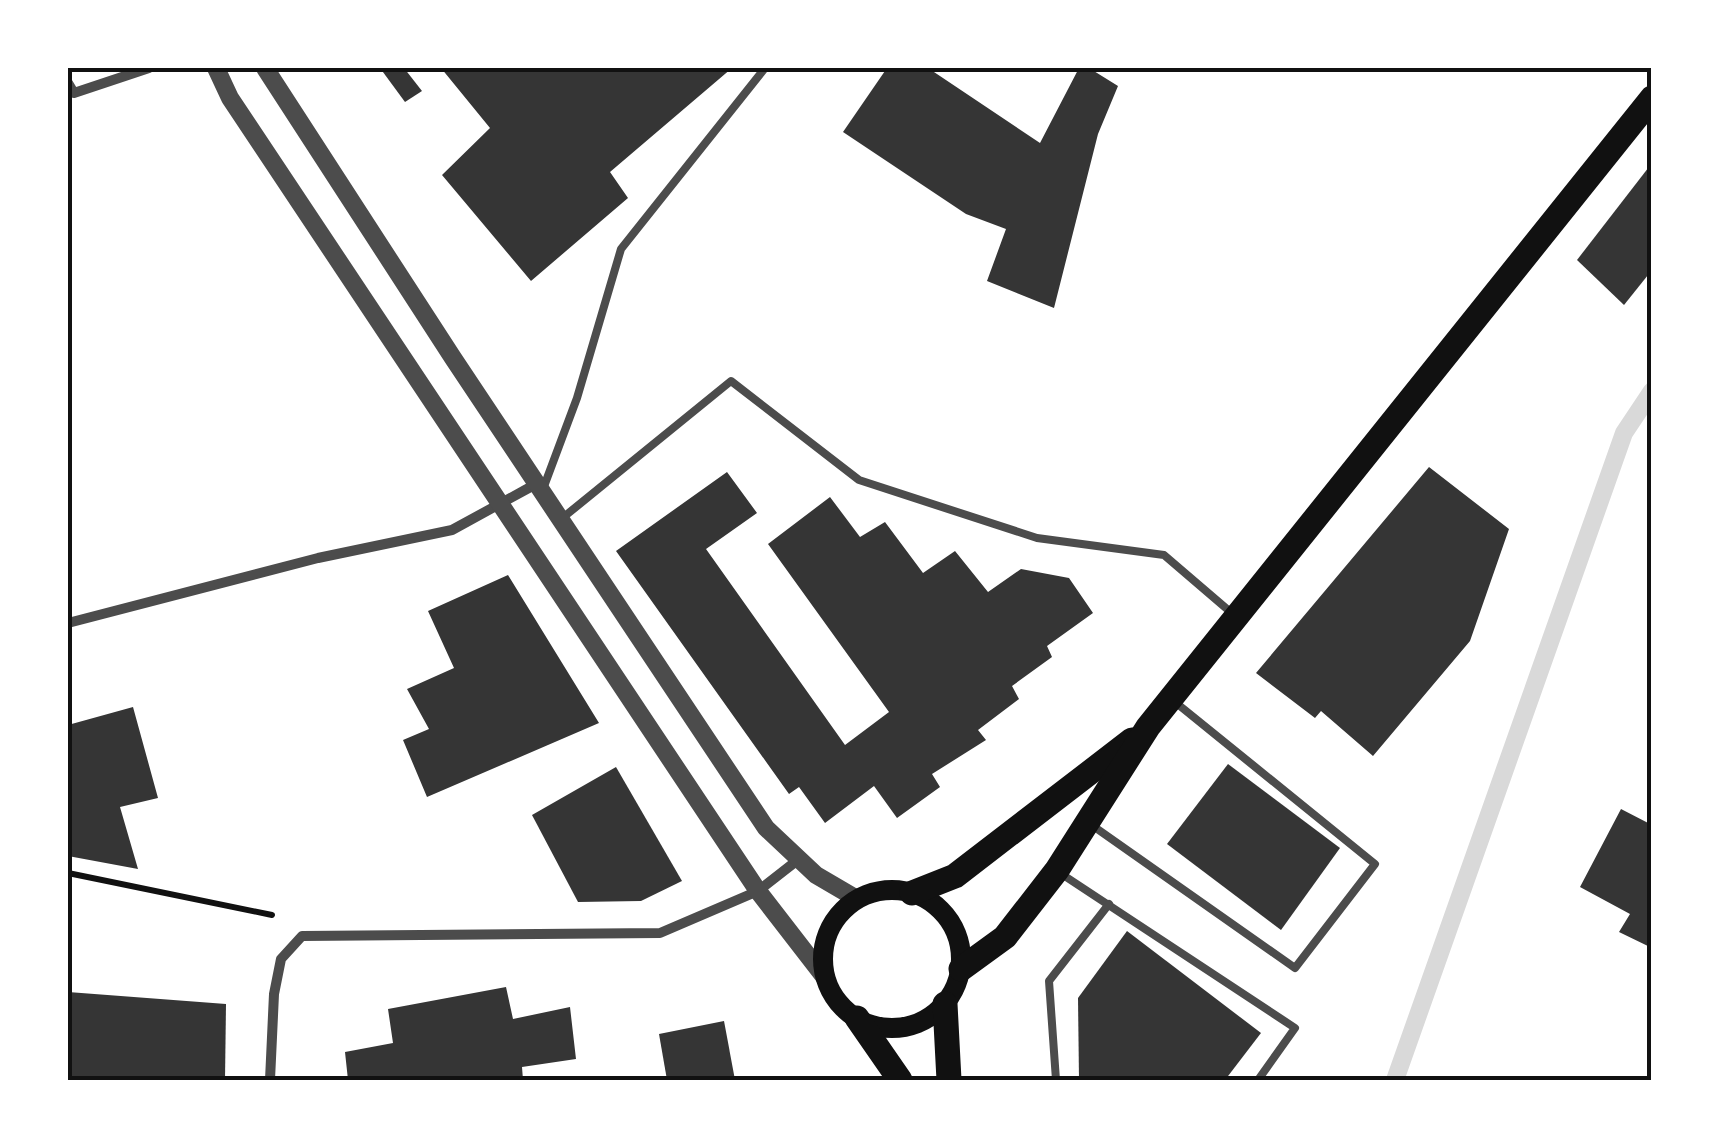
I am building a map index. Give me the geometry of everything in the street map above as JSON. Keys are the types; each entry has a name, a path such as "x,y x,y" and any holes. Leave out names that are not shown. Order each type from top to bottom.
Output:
{"main road":[{"path":"961,969 1005,938 1057,870 1148,727 1652,98"},
{"path":"912,893 955,876 1052,805 1148,727"},
{"path":"900,1080 857,1018 833,994 826,979 828,933 839,914 856,899 884,890 912,893 930,900 945,914 961,949 961,969 946,1004 950,1080"},
{"path":"857,1018 895,1028 914,1024 946,1004"}],"street":[{"path":"68,83 74,93 148,68"},
{"path":"216,68 230,98 497,504 758,891 826,979"},
{"path":"266,68 766,828 799,859 856,899"},
{"path":"68,623 318,558 452,530 497,504 539,488"},
{"path":"270,1080 274,994 281,959 302,936 660,932 758,891 799,859"}],"lane":[{"path":"539,488 576,398 622,249 765,68"},
{"path":"560,520 731,381 859,480 1037,538 1164,555 1236,618"},
{"path":"1088,823 1295,968 1374,864 1171,699"},
{"path":"1057,870 1295,1028 1258,1080"},
{"path":"1056,1080 1048,981 1109,904"}],"path":[{"path":"68,873 272,914 294,945"}],"building":[{"path":"380,68 404,68 422,91 405,102"},
{"path":"441,68 732,68 610,172 628,198 531,281 442,175 490,128"},
{"path":"887,68 928,68 1040,143 1079,68 1089,68 1118,86 1098,134 1054,308 987,281 1006,229 966,214 843,132"},
{"path":"1652,163 1652,270 1624,305 1577,260"},
{"path":"1429,467 1509,529 1470,641 1373,756 1321,711 1315,718 1256,673"},
{"path":"727,472 757,513 706,549 845,745 889,712 768,544 830,497 860,537 885,522 923,573 955,551 988,592 1021,569 1069,578 1093,613 1047,646 1052,657 1012,686 1019,699 978,730 986,740 932,774 940,787 897,818 874,786 825,823 799,787 789,794 616,551"},
{"path":"508,575 599,723 427,797 403,740 429,729 407,689 454,668 428,611"},
{"path":"133,707 158,798 120,807 138,869 68,856 68,725"},
{"path":"1228,764 1340,848 1281,930 1167,844"},
{"path":"616,767 682,881 641,901 578,902 532,815"},
{"path":"1621,809 1652,825 1652,948 1619,932 1630,914 1580,887"},
{"path":"1127,931 1261,1033 1225,1080 1079,1080 1078,998"},
{"path":"506,987 513,1019 570,1007 576,1059 522,1067 523,1080 348,1080 345,1052 393,1043 388,1009"},
{"path":"68,992 226,1004 225,1080 68,1080"},
{"path":"724,1021 735,1080 667,1080 659,1034"}],"waterway":[{"path":"1395,1080 1624,433 1652,391"}]}
